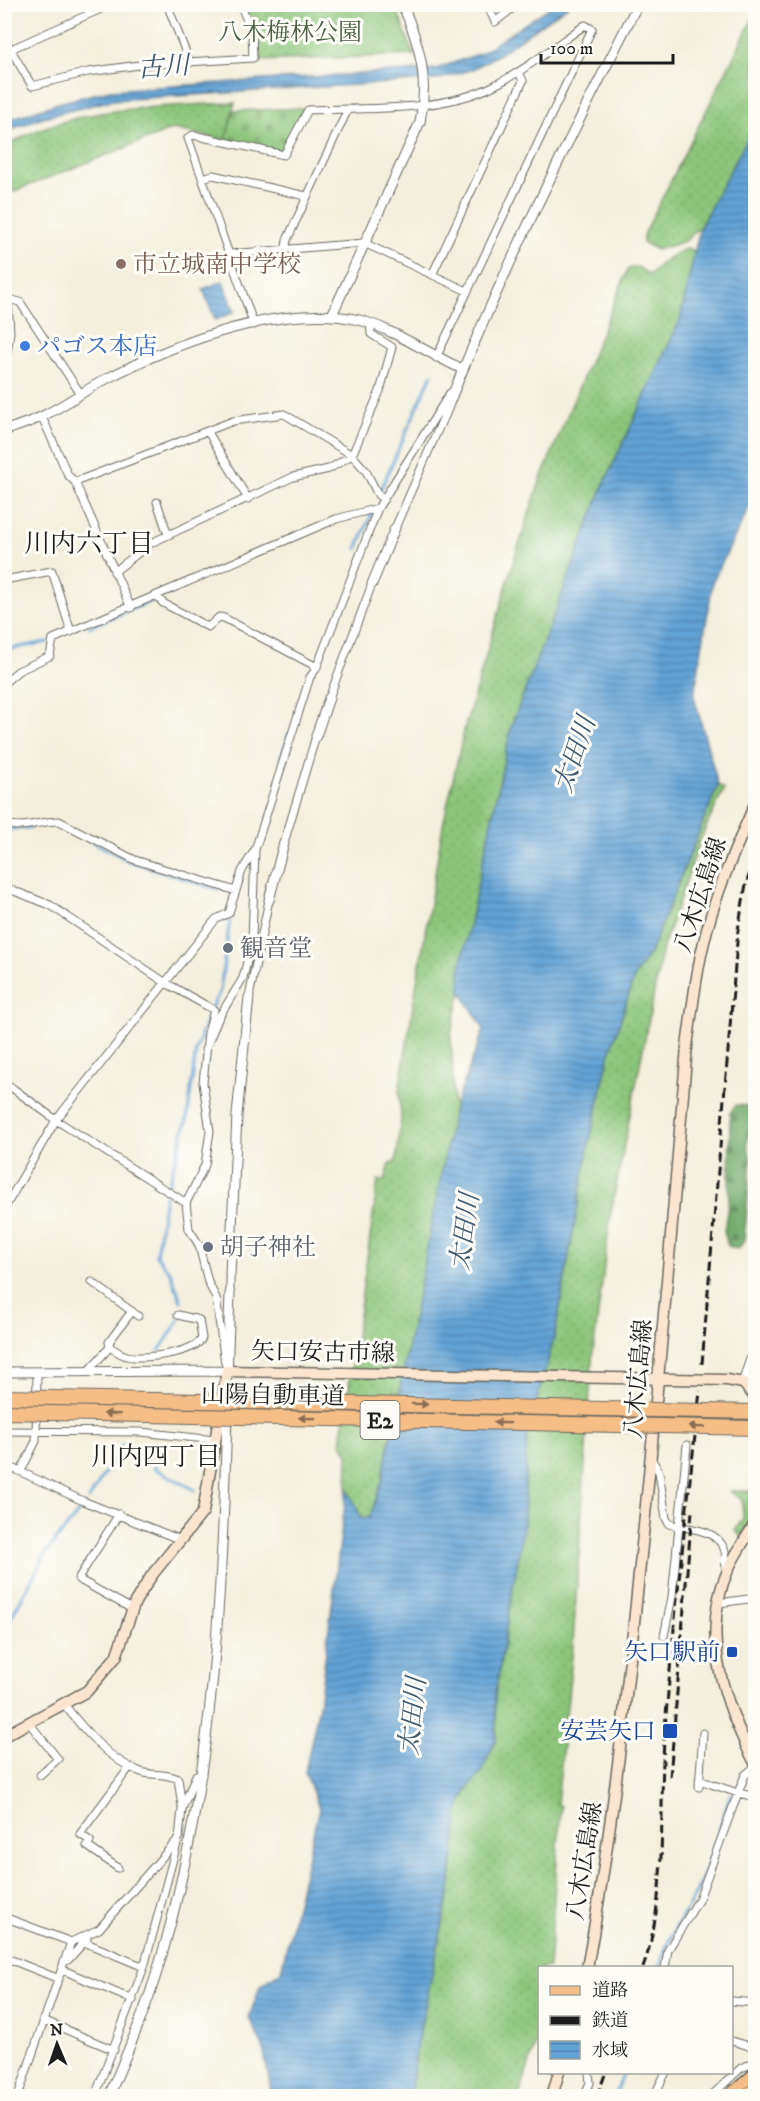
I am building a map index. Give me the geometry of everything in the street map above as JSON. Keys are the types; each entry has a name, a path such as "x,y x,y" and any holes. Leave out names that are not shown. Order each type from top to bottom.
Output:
{"highway":[{"name":"山陽自動車道","path":"4,1397 756,1412"},
{"name":"山陽自動車道","path":"4,1412 756,1428"}],"main road":[{"name":"八木広島線","path":"587,1966 604,1879 617,1782 660,1379 687,1046 703,945 715,902 729,862 756,802"},
{"name":"矢口安古市線","path":"4,1736 87,1691 116,1657 132,1609 152,1575 203,1512 215,1440 231,1371 727,1380 743,1383"},
{"path":"743,1383 756,1398"},
{"path":"756,1522 727,1571 718,1603 714,1632 718,1664 736,1725 756,1765"},
{"path":"728,2097 756,2072"},
{"path":"552,2097 559,2074"},
{"path":"744,2097 756,2086"}],"street":[{"path":"11,49 112,4"},
{"path":"167,4 190,63"},
{"path":"4,38 32,86 88,72 253,58 252,32 240,4"},
{"path":"332,315 420,122 424,104 422,60 402,4"},
{"path":"487,4 495,22 518,4"},
{"path":"109,2097 159,1965 192,1831 202,1775 224,1554 231,1371 230,1275 237,1115 249,997 269,900 316,736 395,528 462,369 561,154 638,4"},
{"path":"254,325 188,138 193,135 284,155 308,110 424,104 461,98 491,88 519,72 585,25 592,29 436,358"},
{"path":"433,273 523,81 519,72"},
{"path":"286,247 306,196 348,109"},
{"path":"202,178 213,175 306,196"},
{"path":"229,254 286,247 364,243 468,291"},
{"path":"4,256 9,332 4,367"},
{"path":"8,298 20,302 80,393"},
{"path":"4,430 42,417 80,393 158,355 254,325 300,315 332,315 370,323 462,369"},
{"path":"114,572 151,543 293,477 329,469 352,455 380,391 392,347 371,334 370,323"},
{"path":"4,1209 57,1120 216,919 229,914 242,871 255,850 310,677 317,667 378,508 457,382"},
{"path":"75,482 233,421 284,414 352,455 366,471 378,495 384,499"},
{"path":"42,417 68,475 75,482 130,608"},
{"path":"208,432 248,499"},
{"path":"157,502 168,535"},
{"path":"4,682 18,671 50,656 53,639 336,519 378,508"},
{"path":"4,580 52,571 71,632"},
{"path":"157,596 163,603 208,627 219,617 224,618 317,667"},
{"path":"4,822 9,825 27,825 45,820 59,821 135,860 236,891"},
{"path":"205,1050 219,1017 243,978 252,941 255,850"},
{"path":"4,887 50,905 166,983 214,1010 205,1050 203,1083 210,1131 205,1165 186,1203 189,1229 199,1245 208,1282 216,1298 231,1371"},
{"path":"4,1082 57,1120 186,1203"},
{"path":"87,1372 110,1347 109,1342 135,1313 96,1282"},
{"path":"112,1297 117,1290"},
{"path":"110,1347 125,1356 143,1358 194,1347 202,1338 199,1320 178,1315"},
{"path":"743,1383 756,1344"},
{"path":"4,1372 231,1371"},
{"path":"21,1472 36,1441 38,1372"},
{"path":"4,1431 141,1432 215,1440"},
{"path":"664,1636 672,1597 687,1445"},
{"path":"651,1458 659,1472 666,1518 669,1524 707,1532 718,1539 725,1551 727,1571"},
{"path":"4,1464 83,1501 182,1540"},
{"path":"119,1514 78,1579 132,1609"},
{"path":"718,1603 756,1598"},
{"path":"63,1703 79,1725 129,1768 178,1779 182,1809 179,1838 144,1966 95,2097"},
{"path":"29,1723 58,1759 40,1775"},
{"path":"703,1733 699,1783 756,1797"},
{"path":"665,1966 668,1950 699,1899 745,1775 756,1765"},
{"path":"118,1868 87,1846 90,1841 80,1834 129,1768"},
{"path":"182,1809 196,1775 202,1775"},
{"path":"66,1962 99,1929 179,1838"},
{"path":"4,1917 71,1942 99,1929"},
{"path":"18,2097 71,1942"},
{"path":"84,1942 144,1966"},
{"path":"4,1957 58,1979"},
{"path":"63,1970 133,2000"},
{"path":"733,2001 756,2003"},
{"path":"43,2020 114,2049"},
{"path":"733,2041 756,2048"},
{"path":"711,2097 741,2068 756,2062"},
{"path":"584,2097 590,2083 589,2074"},
{"path":"654,2097 666,2074"}],"green space":[{"name":"八木梅林公園","path":"244,5 395,5 414,55 258,61 255,30"},
{"path":"755,14 755,124 700,227 685,241 657,250 643,243 643,236"},
{"path":"235,103 226,140 173,129 5,195 5,147 31,133 58,123 117,111"},
{"path":"304,108 282,152 226,140 233,111"},
{"path":"687,248 695,251 680,320 604,484 511,727 460,970 461,992 451,1034 454,1108 447,1149 382,1481 370,1517 362,1519 347,1488 348,1454 341,1442 378,1180 385,1181 390,1163 396,1162 401,1119 399,1091 443,825 464,730 513,563 540,481 628,269 638,267 649,275 666,259"},
{"path":"718,785 724,789 702,836 663,947 611,1212 592,1361 572,1657 557,1804 561,1806 549,1966 538,1966 538,2037 519,2096 410,2096 417,2044 450,1890 459,1808 468,1788 480,1774 496,1739 495,1695 524,1524 527,1437 555,1334 587,1154 609,1056 635,975 650,953"},
{"path":"736,1105 748,1106 753,1120 747,1142 751,1161 744,1242 738,1249 728,1246 724,1231 729,1198 730,1113"},
{"path":"730,1491 755,1491 755,1513 741,1537 735,1530 743,1519 742,1500"}],"water":[{"path":"553,5 569,5 496,56 471,70 436,80 113,100 40,118 5,132 4,121 58,103 110,90 436,69 481,53"},
{"name":"太田川","path":"755,124 755,496 713,581 694,696 718,785 650,953 635,975 609,1056 587,1154 555,1334 527,1437 524,1524 495,1695 496,1739 480,1775 468,1788 459,1808 450,1890 417,2044 410,2096 272,2096 263,2047 249,2018 260,1986 281,1971 319,1808 305,1772 319,1705 347,1488 362,1519 370,1517 382,1481 454,1108 484,1029 461,992 460,970 511,727 604,484 680,320 700,227"},
{"path":"223,281 235,312 215,320 203,289"}],"waterway":[{"path":"380,491 432,374"},
{"path":"357,549 372,513 368,513"},
{"path":"163,596 184,587"},
{"path":"89,627 154,600"},
{"path":"4,650 48,642"},
{"path":"281,757 286,742"},
{"path":"4,838 8,829 31,828"},
{"path":"93,842 129,861 220,890"},
{"path":"212,1007 220,991 230,919"},
{"path":"167,1189 187,1120 196,1050 210,1011"},
{"path":"165,1196 156,1255 171,1274 181,1301"},
{"path":"159,1351 180,1319"},
{"path":"164,1443 154,1468 195,1490"},
{"path":"89,1499 122,1445"},
{"path":"4,1630 48,1550 85,1505"},
{"path":"661,1966 666,1947 703,1877 730,1795"},
{"path":"615,2096 623,2074"}],"railway":[{"path":"702,1364 738,930 746,884 756,855"},
{"path":"644,1966 651,1940 659,1884 664,1741 680,1566 700,1391"},
{"path":"670,1777 692,1511"},
{"path":"597,2096 605,2074"}],"place":[{"name":"市立城南中学校","path":"121,264"},
{"name":"パゴス本店","path":"25,346"},
{"name":"観音堂","path":"228,948"},
{"name":"胡子神社","path":"208,1247"},
{"name":"矢口駅前","path":"732,1652"},
{"name":"安芸矢口","path":"670,1731"}],"district":[{"name":"川内六丁目","path":"89,543"},
{"name":"川内四丁目","path":"156,1456"}],"water label":[{"name":"古川","path":"163,66"}]}
